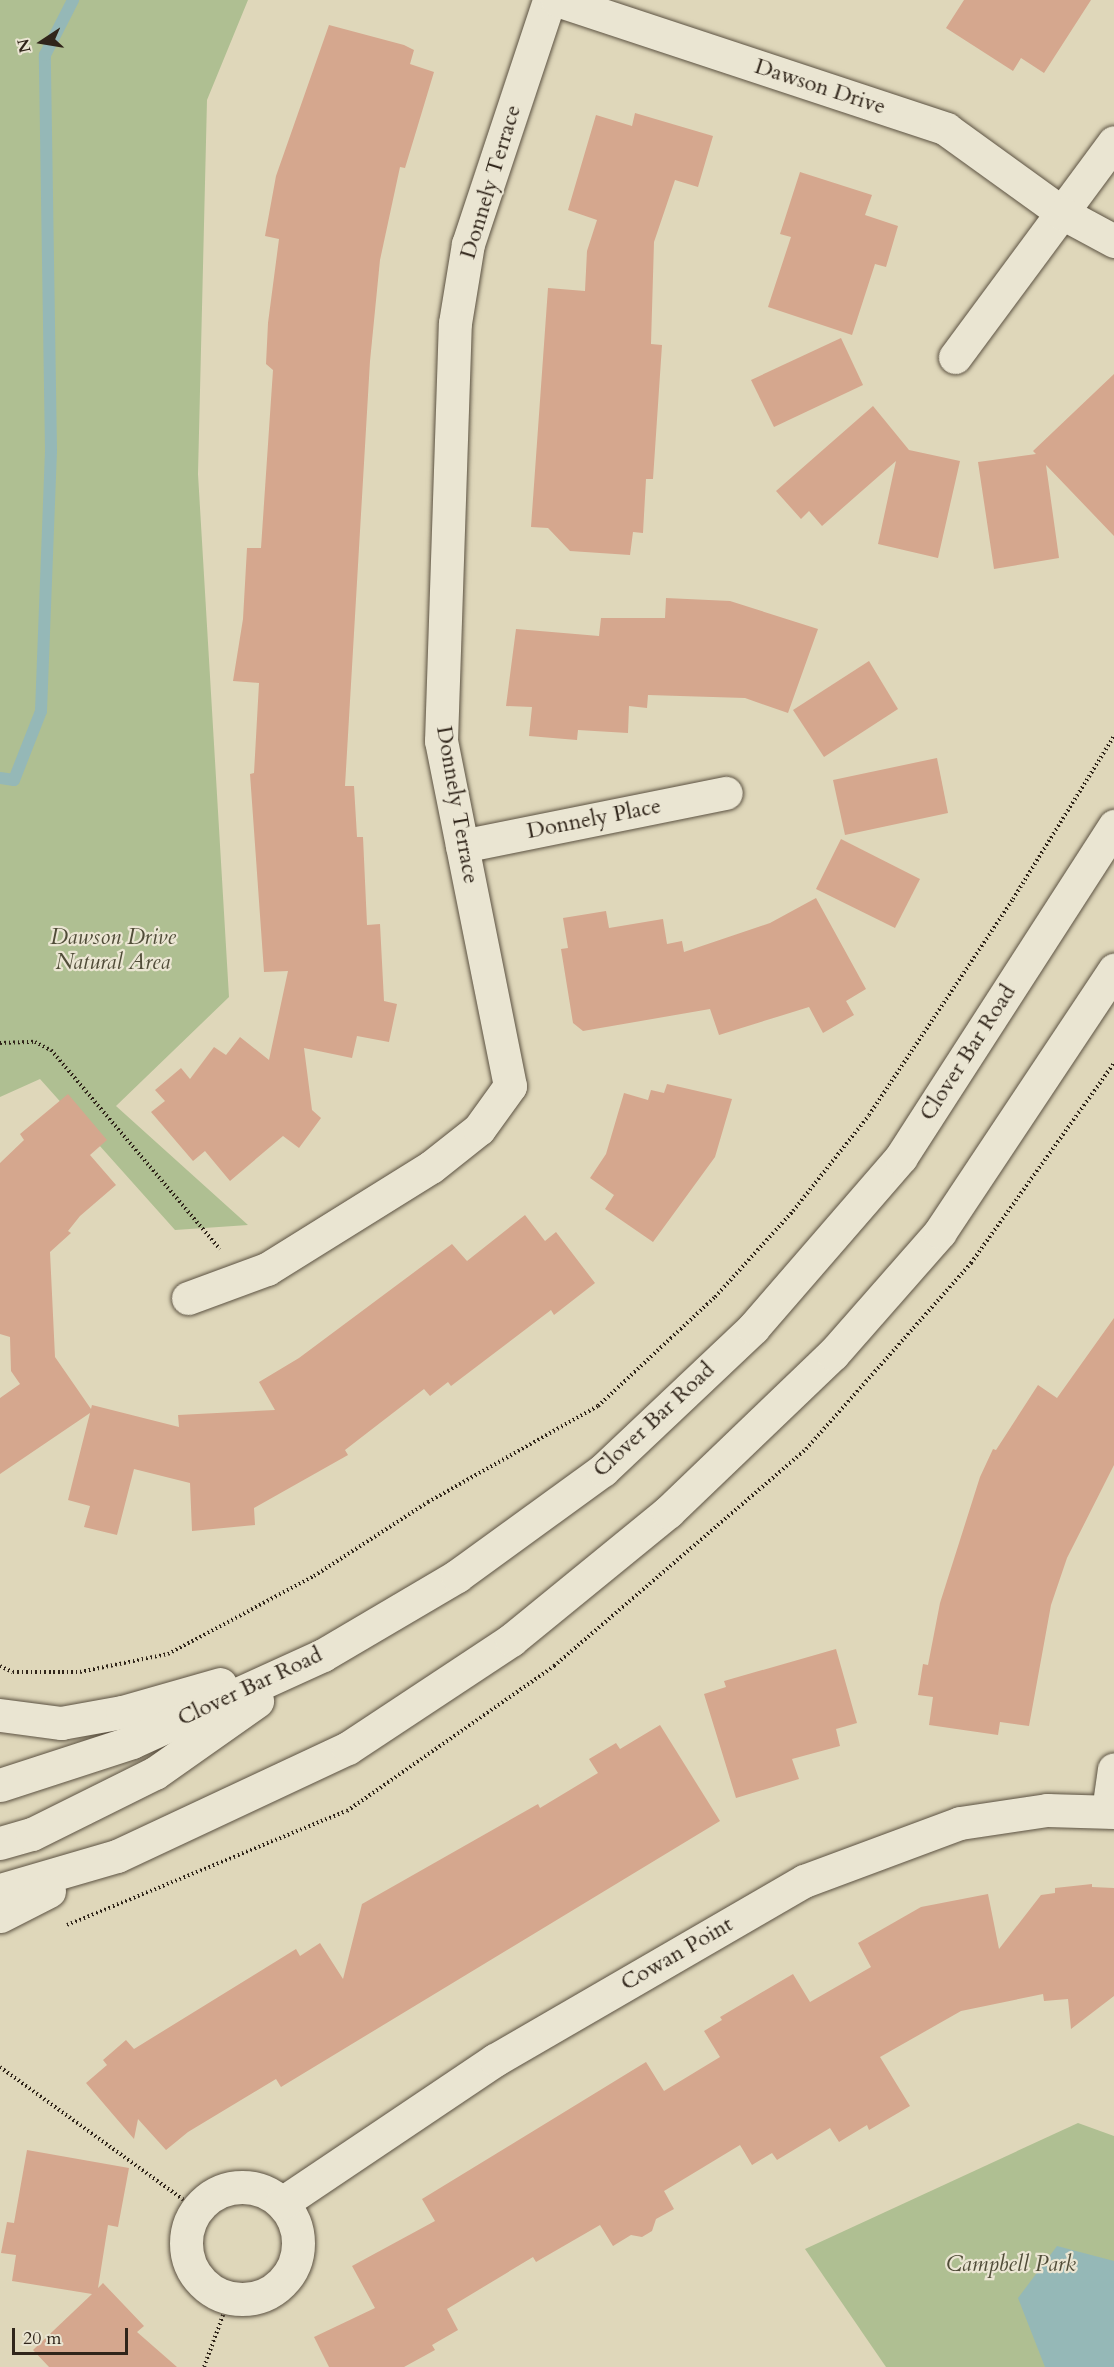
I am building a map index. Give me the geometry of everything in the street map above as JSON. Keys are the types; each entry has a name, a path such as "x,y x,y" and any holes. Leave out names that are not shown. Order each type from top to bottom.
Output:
{"street":[{"name":"Donnely Terrace","path":"188,1298 267,1269 431,1167 478,1129 510,1086 441,741 455,323 468,244 549,0"},
{"name":"Dawson Drive","path":"556,0 946,129 1064,214 1114,241"},
{"path":"955,357 1064,214 1114,142"},
{"name":"Donnely Place","path":"462,846 726,793"},
{"name":"Clover Bar Road","path":"0,1785 132,1742 322,1655 457,1576 603,1470 753,1328 901,1157 1114,826"},
{"path":"0,1916 117,1856 348,1748 511,1640 668,1512 833,1354 940,1232 1114,970"},
{"path":"0,1715 61,1723 122,1712 322,1655"},
{"path":"0,1843 32,1834 155,1773 322,1655"},
{"path":"1111,1812 1114,1769"},
{"name":"Cowan Point","path":"282,2203 495,2060 804,1881 960,1823 1047,1810 1111,1812"},
{"path":"0,1890 117,1856"},
{"path":"247,2187 266,2192 282,2203 298,2235 298,2253 291,2271 265,2295 248,2300 229,2299 212,2291 189,2263 185,2245 188,2226 196,2209 210,2196 228,2188 247,2187"}],"path":[{"path":"0,1666 13,1672 80,1672 168,1654 314,1576 428,1503 598,1406 715,1297 793,1211 869,1115 1013,899 1114,736"},
{"path":"0,1043 35,1042 51,1050 195,1218"},
{"path":"0,2067 196,2209"},
{"path":"204,2367 229,2299"}],"green space":[{"name":"Dawson Drive Natural Area","path":"0,0 248,0 207,100 198,474 229,997 116,1106 248,1225 175,1230 40,1079 0,1097"},
{"name":"Campbell Park","path":"1078,2123 1114,2136 1114,2367 886,2367 805,2249"}],"water":[{"path":"1057,2246 1114,2261 1114,2367 1045,2367 1018,2298"}],"building":[{"path":"964,0 1091,0 1044,73 1021,58 1013,71 946,28"},
{"path":"329,25 404,45 414,50 410,64 434,72 405,168 400,167 380,260 370,361 345,786 354,786 357,837 363,837 367,925 380,924 384,1001 397,1004 389,1042 357,1036 352,1058 304,1048 312,1110 321,1118 299,1148 283,1136 230,1181 205,1151 193,1161 151,1112 165,1101 155,1090 181,1068 190,1079 214,1047 226,1055 240,1037 269,1060 288,971 264,972 250,774 254,773 259,683 233,681 243,619 247,548 261,548 273,370 266,364 268,323 279,239 265,236 276,176"},
{"path":"635,113 713,136 698,187 675,180 654,242 651,344 662,345 653,479 646,479 643,533 633,532 630,555 570,551 548,528 531,527 548,288 585,291 587,251 597,220 568,210 596,115 632,126"},
{"path":"800,172 872,195 865,215 898,226 886,267 875,264 852,335 768,307 791,237 780,234"},
{"path":"841,338 863,385 774,427 751,380"},
{"path":"1114,374 1114,536 1046,465 1059,558 994,569 978,462 1036,454 1033,451"},
{"path":"873,406 909,450 960,461 938,558 878,544 896,461 822,526 809,511 801,519 776,491"},
{"path":"666,598 730,601 818,629 788,713 745,698 648,695 647,708 629,706 628,733 578,730 577,740 529,736 532,707 506,706 516,629 599,636 601,618 665,618"},
{"path":"869,661 898,709 824,757 793,710"},
{"path":"937,758 948,813 845,835 833,780"},
{"path":"841,839 920,879 895,928 816,889"},
{"path":"816,898 866,989 846,1001 854,1015 823,1033 809,1007 719,1035 710,1009 583,1031 573,1023 561,949 568,948 563,918 606,911 609,928 663,919 667,944 682,941 684,952 770,923"},
{"path":"667,1084 732,1099 715,1157 653,1242 605,1209 614,1195 590,1178 606,1154 624,1093 648,1100 651,1090 664,1093"},
{"path":"68,1094 107,1140 90,1155 116,1185 80,1216 68,1231 71,1233 50,1252 55,1357 91,1409 92,1405 179,1427 178,1415 275,1410 259,1382 299,1358 452,1244 467,1261 525,1215 545,1241 556,1232 595,1283 554,1315 551,1310 451,1386 448,1382 430,1396 424,1389 345,1450 348,1455 254,1508 255,1525 192,1531 190,1483 134,1469 117,1535 84,1527 90,1506 68,1500 90,1413 0,1474 0,1398 20,1384 11,1371 10,1337 0,1334 0,1163 24,1140 20,1134"},
{"path":"1114,1318 1114,1465 1067,1558 1051,1605 1029,1726 1000,1722 998,1735 929,1725 933,1697 918,1695 923,1664 928,1665 940,1603 980,1477 993,1449 996,1450 1038,1385 1057,1398"},
{"path":"836,1649 857,1723 836,1729 840,1746 792,1759 799,1779 736,1798 704,1694 726,1687 724,1681"},
{"path":"660,1725 720,1821 281,2087 276,2079 188,2132 166,2150 138,2119 134,2139 86,2083 107,2065 103,2060 126,2040 134,2049 296,1949 300,1956 320,1943 343,1979 362,1904 538,1804 540,1808 598,1773 589,1759 616,1743 620,1749"},
{"path":"1092,1884 1092,1887 1114,1888 1114,1996 1071,2029 1068,1999 1044,2001 1043,1994 961,2011 880,2057 910,2106 869,2130 867,2125 839,2142 830,2128 777,2160 772,2153 752,2165 740,2145 664,2191 674,2209 656,2219 652,2231 642,2237 631,2235 613,2246 600,2225 536,2262 533,2257 447,2309 458,2330 432,2345 435,2350 404,2367 329,2367 314,2337 375,2308 352,2266 435,2221 422,2199 646,2062 664,2091 720,2057 704,2031 722,2020 720,2017 793,1974 810,2002 871,1967 858,1943 921,1907 988,1894 999,1949 1041,1895 1055,1893 1055,1888"},
{"path":"27,2150 129,2168 118,2227 108,2225 98,2288 103,2283 144,2326 137,2332 177,2367 49,2367 33,2350 92,2294 12,2281 16,2255 1,2253 7,2222 14,2223"}],"waterway":[{"path":"0,778 14,780 41,711 51,451 45,55 73,0"}]}
